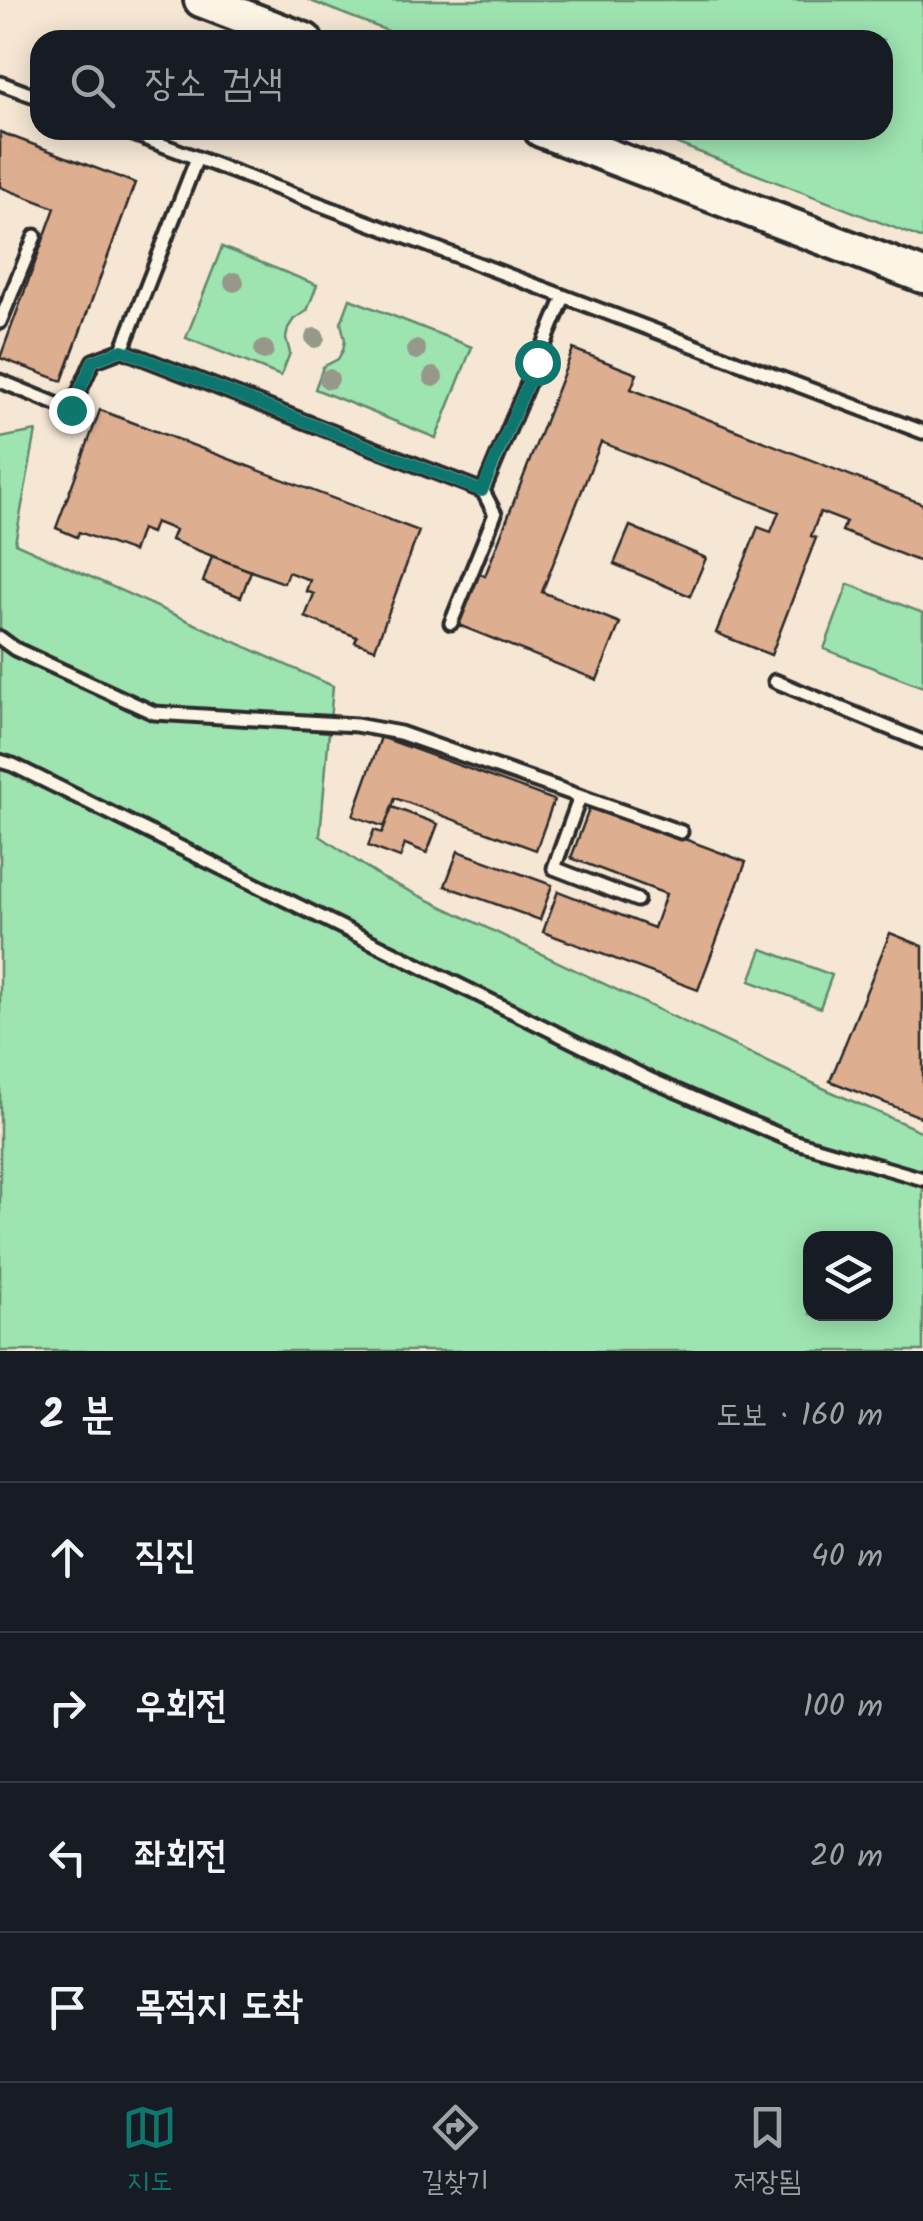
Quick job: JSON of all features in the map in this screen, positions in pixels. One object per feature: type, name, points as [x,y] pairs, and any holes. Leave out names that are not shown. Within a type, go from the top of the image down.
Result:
[{"type":"main road","points":[[201,0],[279,30]]},
{"type":"main road","points":[[566,140],[923,276]]},
{"type":"lane","points":[[0,83],[30,94]]},
{"type":"lane","points":[[150,140],[923,432]]},
{"type":"lane","points":[[122,350],[198,158]]},
{"type":"lane","points":[[0,322],[35,236]]},
{"type":"lane","points":[[482,491],[564,297]]},
{"type":"lane","points":[[0,381],[71,410],[93,361],[122,350],[482,491],[496,514],[452,623]]},
{"type":"lane","points":[[0,638],[15,649],[154,712],[356,725],[400,733],[681,832]]},
{"type":"lane","points":[[775,681],[923,742]]},
{"type":"lane","points":[[0,761],[648,1079],[793,1141],[923,1180]]},
{"type":"lane","points":[[580,796],[554,868],[637,900]]},
{"type":"green space","points":[[308,0],[923,0],[923,239],[668,140],[893,140],[893,30],[385,30]]},
{"type":"green space","points":[[222,247],[317,285],[307,311],[288,328],[290,353],[281,376],[186,338]]},
{"type":"green space","points":[[350,299],[472,347],[436,438],[315,389],[323,367],[338,359],[343,350],[341,323]]},
{"type":"green space","points":[[36,431],[15,543],[333,686],[320,836],[382,878],[923,1132],[923,1351],[0,1351],[0,438]]},
{"type":"green space","points":[[848,584],[923,613],[923,687],[824,649]]},
{"type":"green space","points":[[762,949],[832,975],[820,1008],[750,981]]},
{"type":"building","points":[[0,132],[135,183],[62,381],[0,358],[55,208],[0,187]]},
{"type":"building","points":[[573,349],[637,374],[631,389],[923,504],[923,563],[842,531],[846,522],[820,512],[811,536],[816,538],[771,655],[716,633],[758,527],[771,532],[779,512],[601,442],[542,592],[620,623],[597,680],[456,624],[476,572],[485,576]]},
{"type":"building","points":[[100,410],[419,531],[375,649],[355,642],[357,637],[305,617],[314,594],[306,591],[310,580],[288,572],[284,583],[251,571],[171,540],[175,530],[155,522],[151,533],[141,529],[133,552],[79,532],[77,537],[56,528]]},
{"type":"building","points":[[630,526],[706,558],[690,596],[614,564]]},
{"type":"building","points":[[212,556],[251,571],[241,597],[203,582]]},
{"type":"building","points":[[381,737],[554,800],[536,850],[395,798],[385,827],[353,816]]},
{"type":"building","points":[[591,804],[746,862],[698,990],[543,932],[558,891],[654,928],[666,894],[571,858]]},
{"type":"building","points":[[392,807],[438,824],[427,853],[405,844],[400,858],[368,846],[374,830],[382,833]]},
{"type":"building","points":[[458,851],[552,885],[540,920],[445,886]]},
{"type":"building","points":[[890,933],[923,946],[923,1118],[830,1081]]},
{"type":"route","points":[[71,410],[93,361],[122,350],[482,491],[537,362]]}]
